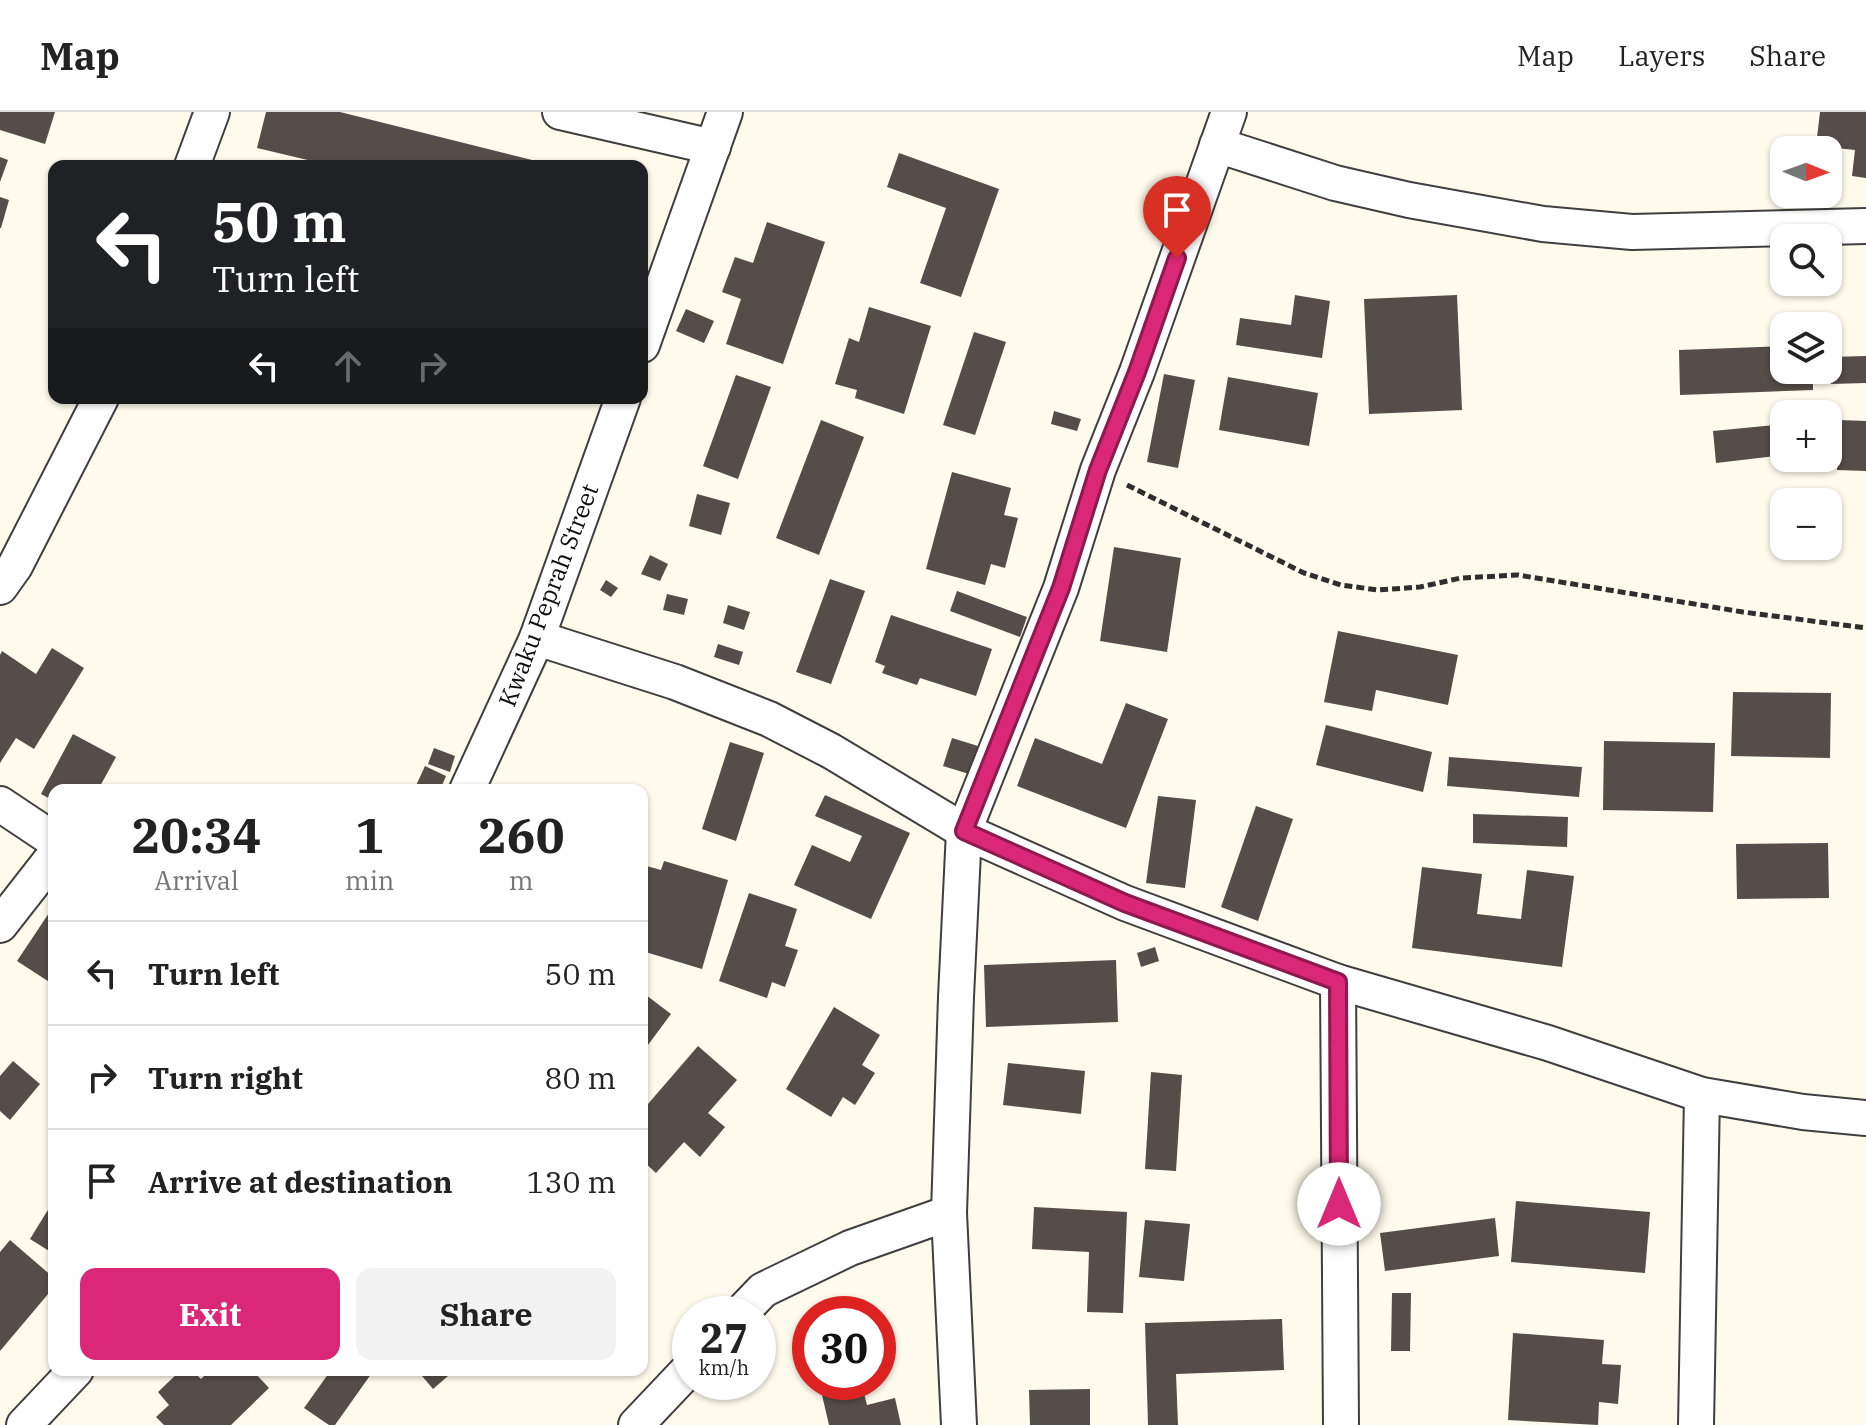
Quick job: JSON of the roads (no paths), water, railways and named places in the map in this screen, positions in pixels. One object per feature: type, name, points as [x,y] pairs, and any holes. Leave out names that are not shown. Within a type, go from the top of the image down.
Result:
[{"type":"street","points":[[194,160],[212,112]]},
{"type":"street","points":[[560,112],[713,147]]},
{"type":"street","points":[[648,328],[725,112]]},
{"type":"street","points":[[959,1425],[949,1213],[964,831],[1061,588],[1098,470],[1137,372],[1229,112]]},
{"type":"street","points":[[1217,145],[1335,183],[1543,224],[1632,232],[1866,226]]},
{"type":"street","points":[[0,587],[15,566],[98,404]]},
{"type":"street","name":"Kwaku Peprah Street","points":[[470,784],[537,638],[621,404]]},
{"type":"street","points":[[537,638],[675,682],[769,719],[831,751],[964,831],[1125,903],[1338,982],[1548,1043],[1702,1095],[1803,1112],[1866,1118]]},
{"type":"street","points":[[0,804],[48,836]]},
{"type":"street","points":[[0,925],[48,864]]},
{"type":"street","points":[[1338,982],[1341,1425]]},
{"type":"street","points":[[1696,1425],[1702,1095]]},
{"type":"street","points":[[757,1296],[763,1290],[850,1248],[949,1213]]},
{"type":"street","points":[[24,1425],[70,1376]]},
{"type":"street","points":[[636,1425],[672,1387]]}]
